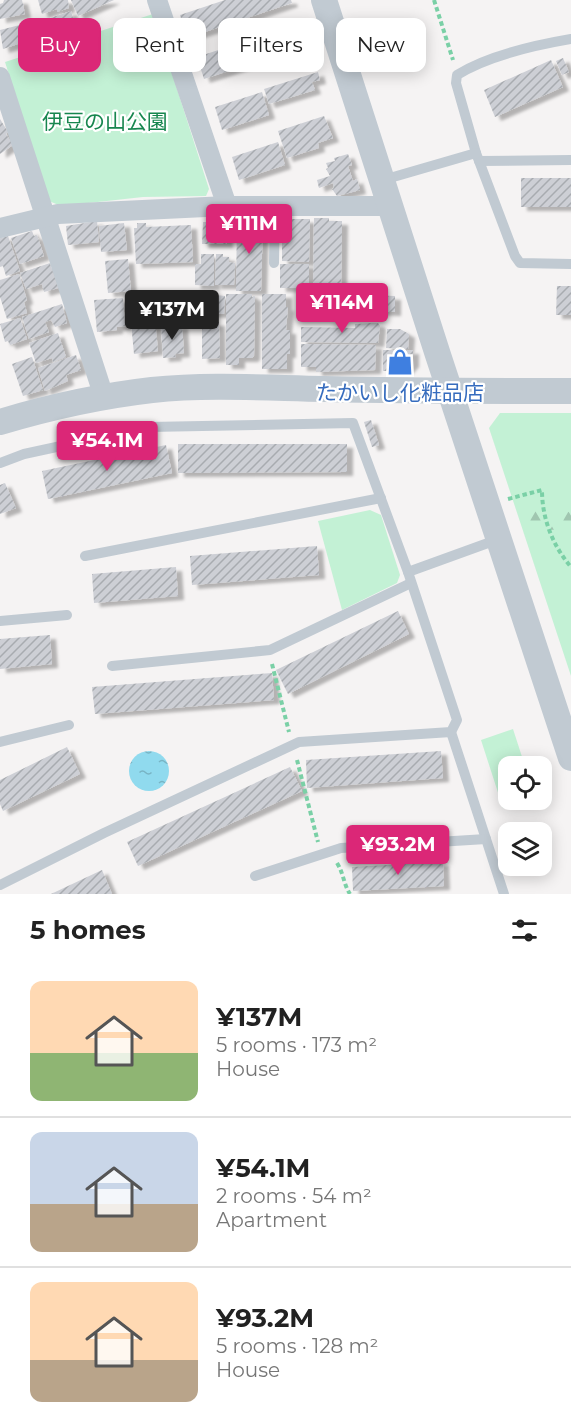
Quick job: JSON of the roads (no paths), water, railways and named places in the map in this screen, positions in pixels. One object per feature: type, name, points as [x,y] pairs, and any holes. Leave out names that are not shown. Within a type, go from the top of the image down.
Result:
[{"type":"street","points":[[157,0],[227,206]]},
{"type":"street","points":[[324,0],[571,758]]},
{"type":"street","points":[[0,77],[104,397]]},
{"type":"street","points":[[0,228],[58,214],[227,206],[390,206]]},
{"type":"street","points":[[0,422],[44,409],[104,397],[152,390],[204,387],[571,391]]},
{"type":"lane","points":[[571,39],[544,44],[481,63],[457,75],[456,83],[477,157],[515,256],[520,263],[571,264]]},
{"type":"lane","points":[[382,181],[477,157],[571,160]]},
{"type":"lane","points":[[274,263],[275,206]]},
{"type":"lane","points":[[0,463],[24,454],[149,427],[353,423],[410,577],[457,720],[451,732],[504,894]]},
{"type":"lane","points":[[85,556],[381,498]]},
{"type":"lane","points":[[112,666],[270,650],[410,577],[499,539]]},
{"type":"lane","points":[[0,621],[67,615]]},
{"type":"lane","points":[[0,742],[69,725]]},
{"type":"lane","points":[[0,885],[104,833],[299,742],[451,732]]},
{"type":"lane","points":[[255,876],[341,848],[486,839]]},
{"type":"water","points":[[149,751],[163,757],[169,771],[163,785],[149,791],[135,785],[129,771],[135,757]]},
{"type":"place","name":"たかいし化粧品店","points":[[400,362]]},
{"type":"park label","name":"伊豆の山公園","points":[[105,121]]}]
